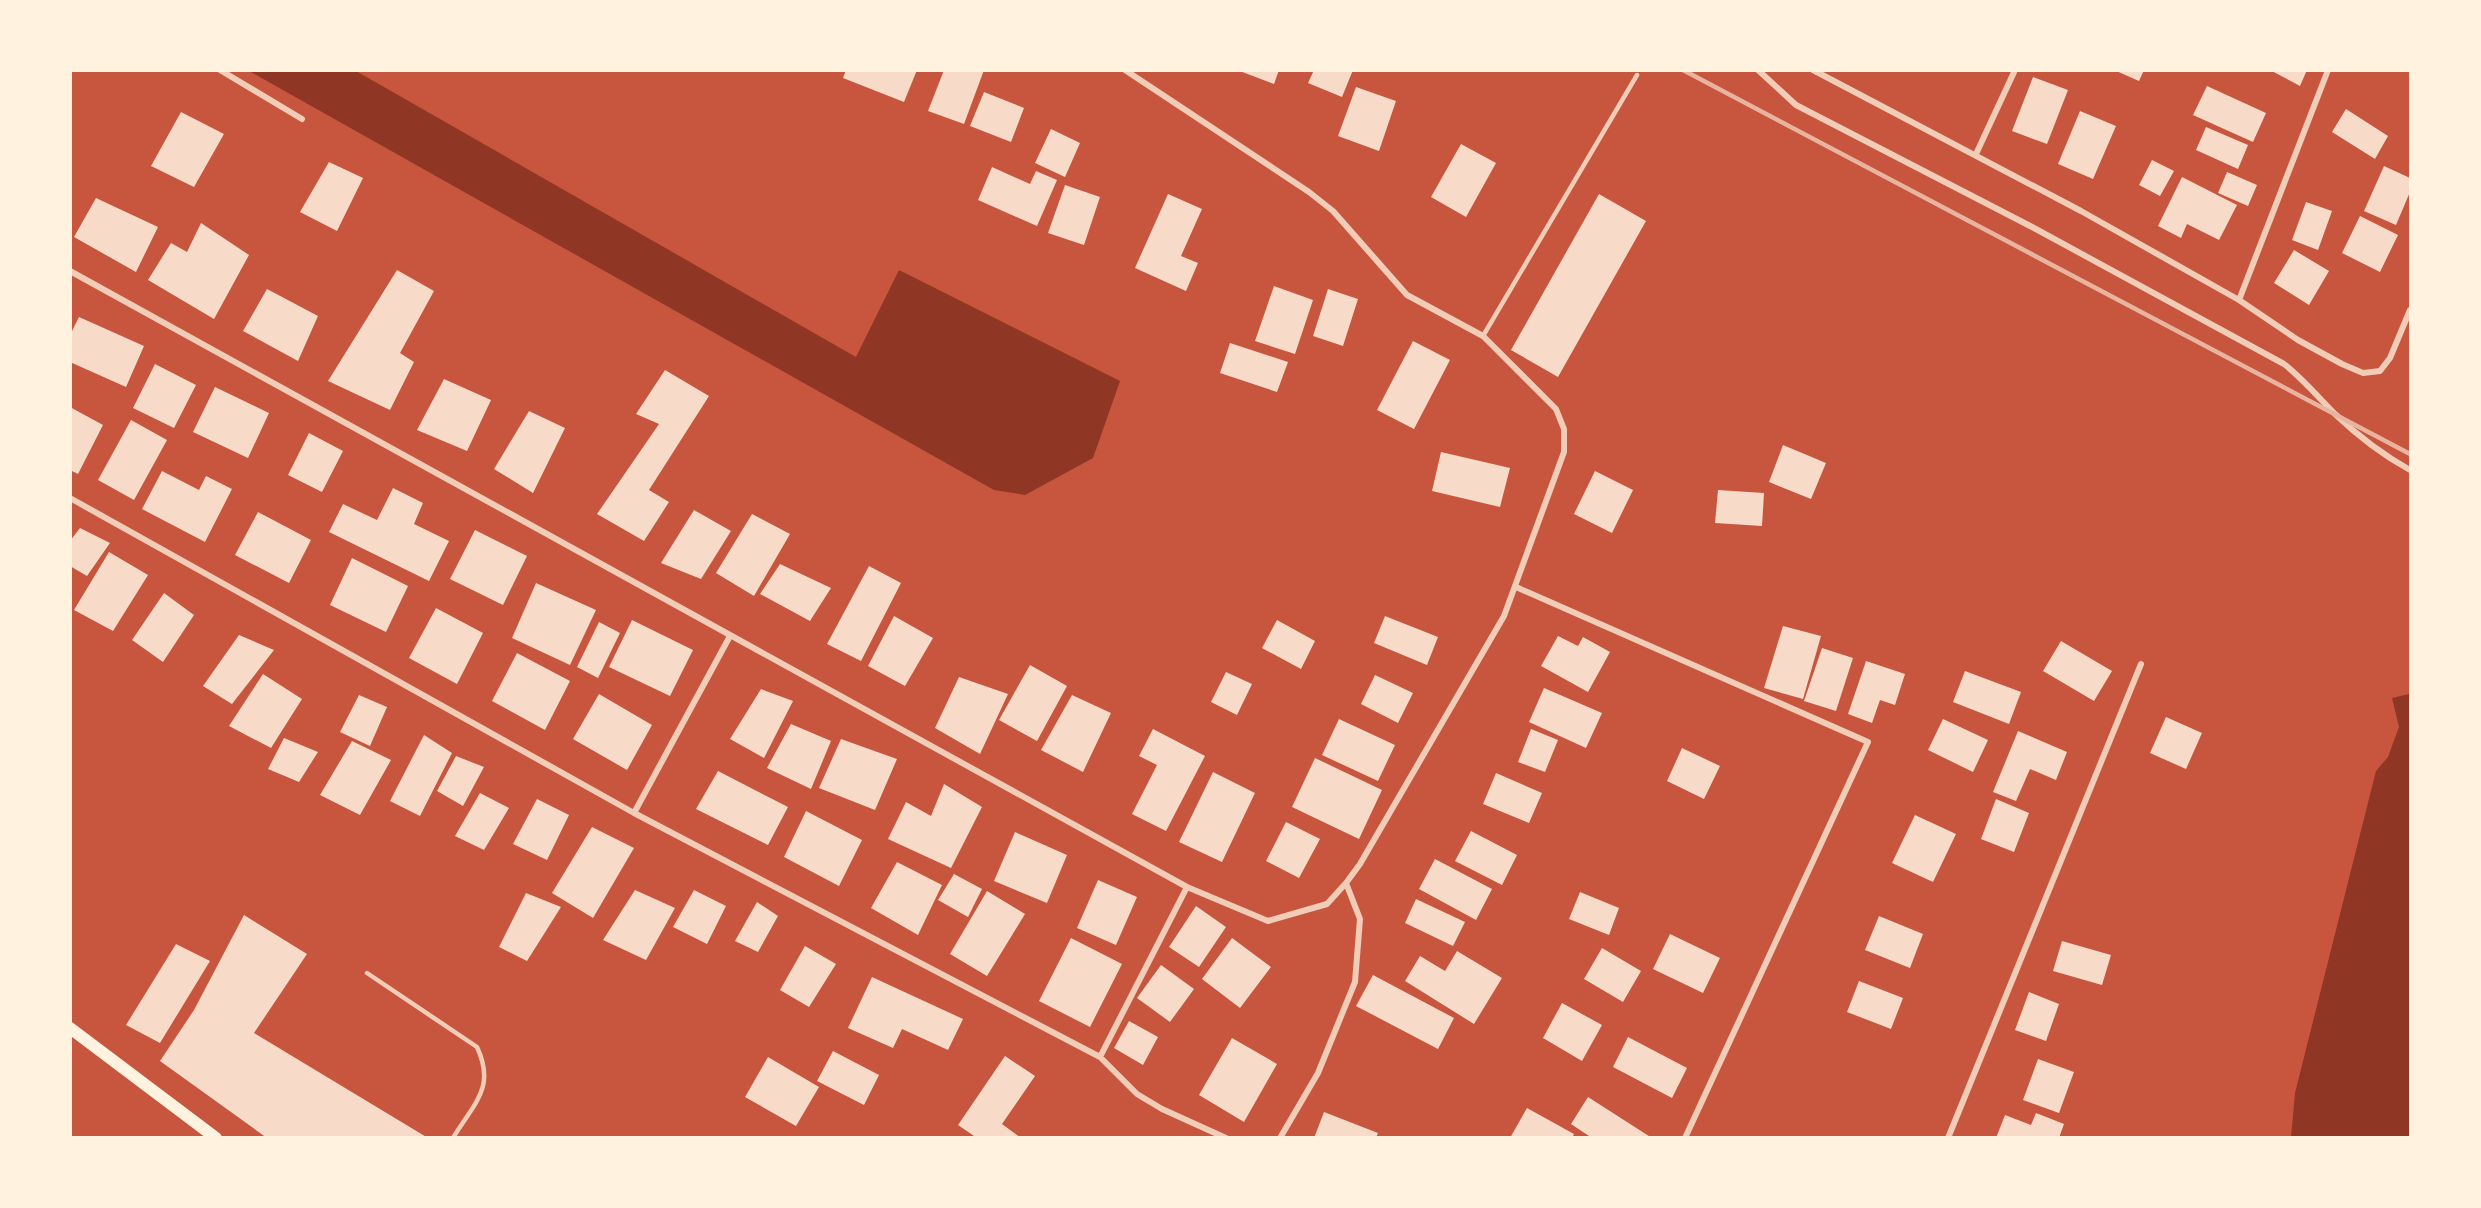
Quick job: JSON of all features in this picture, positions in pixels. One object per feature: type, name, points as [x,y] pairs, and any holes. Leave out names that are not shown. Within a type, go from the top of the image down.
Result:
[{"type":"main road","points":[[70,1028],[216,1137]]},
{"type":"street","points":[[220,70],[302,119]]},
{"type":"street","points":[[70,271],[1187,887],[1268,921],[1327,904],[1360,864],[1498,627],[1516,587],[1564,452],[1564,429],[1556,409],[1483,336],[1407,295],[1333,212],[1309,192],[1125,70]]},
{"type":"street","points":[[1758,70],[1796,105],[2044,233],[2284,364],[2316,392],[2335,414],[2384,455],[2410,470]]},
{"type":"street","points":[[1813,70],[1976,154],[2240,300],[2298,340],[2363,373],[2380,371],[2390,358],[2410,310]]},
{"type":"street","points":[[1976,154],[2015,70]]},
{"type":"street","points":[[2240,300],[2328,70]]},
{"type":"street","points":[[70,498],[634,813],[1100,1057],[1137,1094],[1162,1109],[1226,1137]]},
{"type":"street","points":[[1516,587],[1868,742],[1685,1137]]},
{"type":"street","points":[[634,813],[730,636]]},
{"type":"street","points":[[1948,1137],[2141,664]]},
{"type":"street","points":[[1280,1137],[1318,1073],[1355,982],[1360,919],[1346,883]]},
{"type":"street","points":[[1100,1057],[1187,887]]},
{"type":"lane","points":[[1483,336],[1637,75]]},
{"type":"lane","points":[[367,973],[477,1047],[486,1066],[485,1086],[453,1137]]},
{"type":"shaded area","points":[[249,71],[356,71],[856,357],[899,270],[1120,381],[1093,458],[1025,495],[994,490]]},
{"type":"shaded area","points":[[2409,694],[2410,1137],[2291,1137],[2295,1093],[2376,771],[2388,757],[2399,727],[2392,698]]},
{"type":"building","points":[[846,70],[917,70],[904,102],[843,78]]},
{"type":"building","points":[[944,70],[984,70],[964,124],[928,111]]},
{"type":"building","points":[[1237,70],[1279,70],[1274,84]]},
{"type":"building","points":[[1314,70],[1353,70],[1342,97],[1308,83]]},
{"type":"building","points":[[2114,70],[2144,70],[2139,81]]},
{"type":"building","points":[[2270,70],[2307,70],[2300,86]]},
{"type":"building","points":[[2033,77],[2068,90],[2047,144],[2012,131]]},
{"type":"building","points":[[2207,86],[2266,113],[2253,142],[2193,115]]},
{"type":"building","points":[[1356,87],[1396,101],[1379,151],[1338,136]]},
{"type":"building","points":[[984,92],[1024,108],[1011,142],[970,126]]},
{"type":"building","points":[[2346,109],[2388,136],[2375,159],[2332,132]]},
{"type":"building","points":[[2080,111],[2116,126],[2093,179],[2058,164]]},
{"type":"building","points":[[181,112],[224,134],[194,187],[151,166]]},
{"type":"building","points":[[2206,127],[2248,145],[2238,169],[2196,150]]},
{"type":"building","points":[[1051,129],[1080,143],[1065,177],[1035,163]]},
{"type":"building","points":[[1461,144],[1496,163],[1466,217],[1431,197]]},
{"type":"building","points":[[2152,160],[2174,171],[2160,196],[2139,185]]},
{"type":"building","points":[[329,162],[363,178],[337,231],[300,212]]},
{"type":"building","points":[[2384,166],[2410,178],[2410,192],[2396,225],[2364,211]]},
{"type":"building","points":[[992,167],[1030,184],[1036,171],[1057,180],[1037,226],[978,200]]},
{"type":"building","points":[[2227,172],[2257,185],[2248,206],[2218,193]]},
{"type":"building","points":[[2182,177],[2237,205],[2219,240],[2187,224],[2181,238],[2158,226]]},
{"type":"building","points":[[1065,185],[1100,197],[1084,245],[1048,233]]},
{"type":"building","points":[[1168,194],[1202,209],[1181,256],[1198,263],[1186,291],[1135,268]]},
{"type":"building","points":[[1599,194],[1646,221],[1558,377],[1511,350]]},
{"type":"building","points":[[96,198],[158,227],[136,272],[74,237]]},
{"type":"building","points":[[2306,202],[2332,211],[2318,250],[2292,240]]},
{"type":"building","points":[[2360,216],[2398,235],[2380,272],[2342,253]]},
{"type":"building","points":[[201,223],[249,255],[214,319],[148,280],[171,243],[187,252]]},
{"type":"building","points":[[2294,250],[2329,271],[2309,305],[2274,283]]},
{"type":"building","points":[[397,270],[434,291],[400,353],[414,362],[390,410],[328,381]]},
{"type":"building","points":[[1274,286],[1313,300],[1295,354],[1255,341]]},
{"type":"building","points":[[267,289],[318,316],[298,361],[243,331]]},
{"type":"building","points":[[1328,289],[1358,299],[1343,346],[1313,336]]},
{"type":"building","points":[[79,317],[144,346],[126,387],[70,362],[70,335]]},
{"type":"building","points":[[1413,341],[1450,360],[1414,429],[1377,410]]},
{"type":"building","points":[[1230,343],[1288,362],[1277,392],[1220,373]]},
{"type":"building","points":[[155,364],[196,385],[174,428],[133,408]]},
{"type":"building","points":[[665,370],[709,396],[649,490],[669,502],[644,541],[597,514],[659,424],[636,414]]},
{"type":"building","points":[[444,379],[491,400],[467,451],[417,430]]},
{"type":"building","points":[[215,387],[269,413],[248,458],[193,432]]},
{"type":"building","points":[[70,407],[103,425],[78,474],[70,470]]},
{"type":"building","points":[[529,411],[565,428],[533,493],[494,469]]},
{"type":"building","points":[[131,420],[167,440],[134,500],[98,480]]},
{"type":"building","points":[[309,433],[343,451],[322,492],[288,475]]},
{"type":"building","points":[[1783,445],[1826,463],[1811,499],[1769,482]]},
{"type":"building","points":[[1441,452],[1510,468],[1500,507],[1432,491]]},
{"type":"building","points":[[162,471],[199,490],[206,476],[232,489],[205,542],[142,509]]},
{"type":"building","points":[[1595,471],[1633,490],[1612,533],[1574,514]]},
{"type":"building","points":[[393,488],[423,503],[414,524],[449,541],[429,581],[329,532],[343,504],[377,520]]},
{"type":"building","points":[[1718,490],[1764,493],[1762,526],[1715,523]]},
{"type":"building","points":[[694,510],[731,531],[701,579],[661,563]]},
{"type":"building","points":[[258,512],[311,540],[289,583],[235,555]]},
{"type":"building","points":[[752,514],[790,534],[754,596],[716,573]]},
{"type":"building","points":[[80,528],[110,543],[87,576],[70,566],[70,541]]},
{"type":"building","points":[[475,530],[527,556],[503,605],[450,579]]},
{"type":"building","points":[[109,552],[148,575],[113,631],[74,610]]},
{"type":"building","points":[[352,558],[408,586],[386,632],[330,605]]},
{"type":"building","points":[[780,564],[831,588],[810,621],[760,594]]},
{"type":"building","points":[[869,566],[901,583],[861,661],[827,644]]},
{"type":"building","points":[[536,583],[596,610],[570,665],[512,638]]},
{"type":"building","points":[[164,593],[194,615],[163,662],[132,640]]},
{"type":"building","points":[[436,608],[483,633],[457,684],[409,658]]},
{"type":"building","points":[[894,616],[933,638],[905,686],[868,666]]},
{"type":"building","points":[[1385,616],[1438,637],[1427,665],[1374,643]]},
{"type":"building","points":[[632,620],[693,650],[670,696],[609,667]]},
{"type":"building","points":[[1277,620],[1315,641],[1301,669],[1262,648]]},
{"type":"building","points":[[599,622],[620,633],[598,678],[577,667]]},
{"type":"building","points":[[1783,626],[1821,636],[1803,699],[1764,688]]},
{"type":"building","points":[[239,635],[274,650],[232,704],[203,686]]},
{"type":"building","points":[[1558,636],[1578,646],[1583,637],[1610,652],[1588,692],[1541,666]]},
{"type":"building","points":[[2061,641],[2112,671],[2094,701],[2043,671]]},
{"type":"building","points":[[1822,648],[1853,658],[1836,711],[1804,701]]},
{"type":"building","points":[[517,653],[570,681],[545,730],[492,701]]},
{"type":"building","points":[[1866,661],[1905,674],[1895,705],[1880,700],[1872,723],[1848,714]]},
{"type":"building","points":[[1030,665],[1067,686],[1037,741],[999,720]]},
{"type":"building","points":[[1965,671],[2021,692],[2009,724],[1953,702]]},
{"type":"building","points":[[1226,672],[1252,684],[1237,715],[1211,702]]},
{"type":"building","points":[[263,674],[302,699],[271,748],[229,726]]},
{"type":"building","points":[[1375,675],[1413,693],[1398,723],[1361,704]]},
{"type":"building","points":[[959,677],[1008,694],[980,754],[935,728]]},
{"type":"building","points":[[1544,688],[1602,713],[1586,748],[1529,722]]},
{"type":"building","points":[[761,689],[793,701],[764,758],[730,739]]},
{"type":"building","points":[[599,694],[652,725],[627,770],[573,739]]},
{"type":"building","points":[[359,695],[387,707],[370,746],[340,732]]},
{"type":"building","points":[[1072,695],[1111,713],[1083,772],[1041,750]]},
{"type":"building","points":[[2166,717],[2202,733],[2186,769],[2150,753]]},
{"type":"building","points":[[1339,719],[1395,745],[1378,781],[1322,755]]},
{"type":"building","points":[[1943,719],[1988,740],[1973,772],[1928,750]]},
{"type":"building","points":[[791,724],[831,741],[811,789],[767,768]]},
{"type":"building","points":[[1153,729],[1205,756],[1166,831],[1132,814],[1157,765],[1139,756]]},
{"type":"building","points":[[1531,729],[1558,740],[1545,772],[1518,762]]},
{"type":"building","points":[[2018,731],[2067,752],[2056,780],[2030,769],[2016,801],[1993,792]]},
{"type":"building","points":[[424,735],[452,753],[420,816],[390,801]]},
{"type":"building","points":[[284,738],[318,752],[299,782],[268,769]]},
{"type":"building","points":[[841,739],[897,759],[875,810],[819,788]]},
{"type":"building","points":[[352,741],[391,760],[360,815],[320,795]]},
{"type":"building","points":[[1682,748],[1720,766],[1704,799],[1667,781]]},
{"type":"building","points":[[456,756],[484,767],[463,806],[437,791]]},
{"type":"building","points":[[1315,758],[1382,790],[1359,839],[1292,807]]},
{"type":"building","points":[[718,771],[788,807],[768,845],[696,809]]},
{"type":"building","points":[[1213,772],[1255,793],[1222,862],[1179,842]]},
{"type":"building","points":[[1496,773],[1542,793],[1529,823],[1483,804]]},
{"type":"building","points":[[944,784],[982,807],[951,868],[888,839],[906,802],[931,816]]},
{"type":"building","points":[[480,793],[509,808],[484,850],[455,836]]},
{"type":"building","points":[[537,799],[569,815],[547,860],[513,844]]},
{"type":"building","points":[[1996,799],[2029,813],[2014,852],[1981,839]]},
{"type":"building","points":[[806,811],[862,840],[839,886],[784,857]]},
{"type":"building","points":[[1915,815],[1956,834],[1933,882],[1892,863]]},
{"type":"building","points":[[1286,822],[1320,839],[1299,878],[1266,861]]},
{"type":"building","points":[[592,827],[634,848],[593,918],[552,893]]},
{"type":"building","points":[[1471,831],[1517,855],[1502,885],[1455,861]]},
{"type":"building","points":[[1015,832],[1067,855],[1047,903],[994,881]]},
{"type":"building","points":[[1435,859],[1492,889],[1476,920],[1419,889]]},
{"type":"building","points":[[897,862],[942,885],[918,935],[871,908]]},
{"type":"building","points":[[954,874],[982,889],[968,917],[938,900]]},
{"type":"building","points":[[1098,880],[1137,897],[1116,945],[1077,928]]},
{"type":"building","points":[[635,890],[675,908],[646,960],[603,940]]},
{"type":"building","points":[[694,890],[726,906],[707,944],[673,927]]},
{"type":"building","points":[[987,891],[1025,914],[987,976],[950,954]]},
{"type":"building","points":[[1580,892],[1619,908],[1609,935],[1569,919]]},
{"type":"building","points":[[526,893],[561,907],[527,961],[499,947]]},
{"type":"building","points":[[1416,899],[1465,922],[1453,946],[1405,923]]},
{"type":"building","points":[[757,902],[778,916],[758,952],[735,941]]},
{"type":"building","points":[[1196,906],[1226,927],[1199,967],[1169,947]]},
{"type":"building","points":[[244,915],[307,954],[254,1033],[428,1138],[267,1138],[160,1061],[194,1010]]},
{"type":"building","points":[[1879,916],[1923,934],[1910,968],[1865,950]]},
{"type":"building","points":[[1670,934],[1720,958],[1703,993],[1653,969]]},
{"type":"building","points":[[1071,938],[1122,964],[1090,1027],[1039,1001]]},
{"type":"building","points":[[1232,938],[1271,967],[1240,1008],[1202,979]]},
{"type":"building","points":[[2062,941],[2111,955],[2102,985],[2053,971]]},
{"type":"building","points":[[176,944],[210,961],[160,1043],[126,1025]]},
{"type":"building","points":[[805,946],[836,964],[809,1007],[780,990]]},
{"type":"building","points":[[1602,948],[1641,971],[1623,1002],[1584,979]]},
{"type":"building","points":[[1457,951],[1502,978],[1474,1024],[1405,981],[1420,956],[1445,971]]},
{"type":"building","points":[[1161,965],[1194,989],[1170,1022],[1137,998]]},
{"type":"building","points":[[1373,975],[1454,1018],[1438,1049],[1356,1006]]},
{"type":"building","points":[[872,977],[963,1019],[948,1050],[902,1029],[893,1048],[848,1028]]},
{"type":"building","points":[[1859,981],[1903,998],[1891,1029],[1847,1012]]},
{"type":"building","points":[[2029,992],[2059,1004],[2046,1041],[2015,1030]]},
{"type":"building","points":[[1562,1003],[1602,1025],[1582,1061],[1543,1038]]},
{"type":"building","points":[[1129,1021],[1158,1037],[1143,1065],[1114,1048]]},
{"type":"building","points":[[1628,1037],[1687,1068],[1672,1098],[1613,1067]]},
{"type":"building","points":[[1232,1038],[1277,1064],[1244,1122],[1199,1095]]},
{"type":"building","points":[[833,1051],[879,1075],[864,1105],[817,1081]]},
{"type":"building","points":[[1005,1056],[1035,1076],[1002,1124],[1021,1138],[977,1138],[958,1125]]},
{"type":"building","points":[[768,1057],[819,1087],[796,1126],[745,1097]]},
{"type":"building","points":[[2038,1059],[2074,1072],[2059,1113],[2023,1100]]},
{"type":"building","points":[[1588,1097],[1652,1138],[1592,1138],[1571,1124]]},
{"type":"building","points":[[1527,1108],[1574,1134],[1572,1138],[1510,1138]]},
{"type":"building","points":[[1324,1112],[1378,1133],[1376,1138],[1314,1138]]},
{"type":"building","points":[[2036,1113],[2064,1124],[2059,1138],[1996,1138],[2005,1115],[2031,1125]]},
{"type":"railway","points":[[1683,70],[2410,454]]}]
